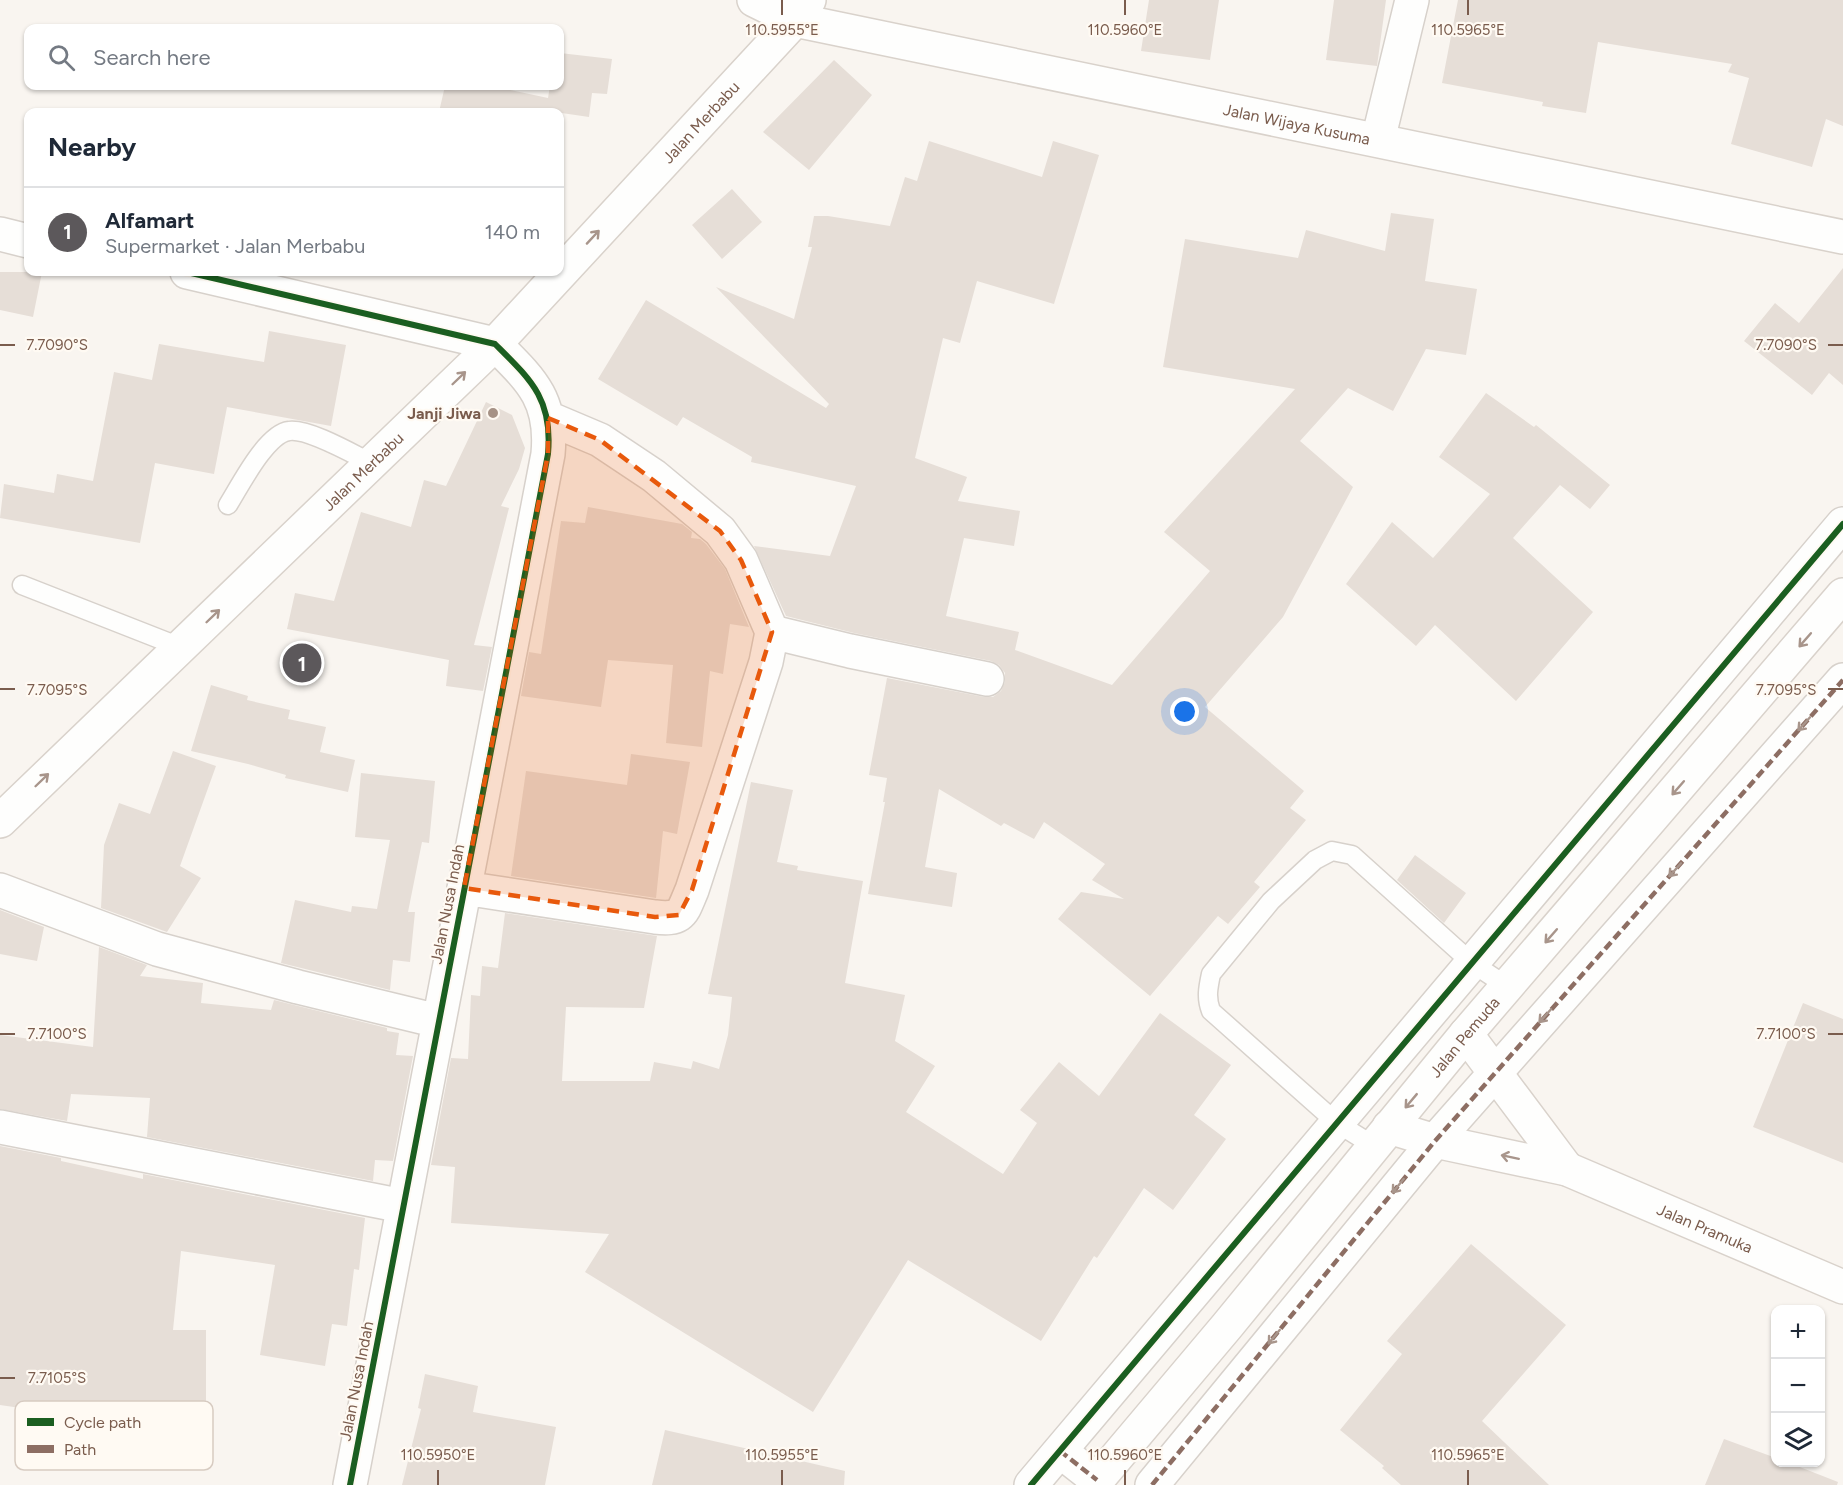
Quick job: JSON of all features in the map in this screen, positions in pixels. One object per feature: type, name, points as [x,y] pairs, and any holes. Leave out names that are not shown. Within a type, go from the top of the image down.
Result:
[{"type":"street","name":"Jalan Wijaya Kusuma","points":[[754,0],[1378,140],[1843,237]]},
{"type":"street","points":[[1378,140],[1412,0]]},
{"type":"street","name":"Jalan Merbabu","points":[[564,269],[802,10]]},
{"type":"street","points":[[0,234],[24,240]]},
{"type":"street","points":[[204,276],[495,344]]},
{"type":"street","name":"Jalan Merbabu","points":[[0,821],[495,344],[558,276]]},
{"type":"street","name":"Jalan Nusa Indah","points":[[350,1485],[548,454],[550,434],[548,418],[530,379],[495,344]]},
{"type":"street","points":[[464,888],[670,919],[679,915],[692,890],[766,662],[772,632],[741,560],[720,531],[654,476],[600,440],[548,418]]},
{"type":"street","points":[[1031,1485],[1843,524]]},
{"type":"street","name":"Jalan Pemuda","points":[[1095,1483],[1466,1034],[1843,596]]},
{"type":"street","points":[[772,632],[850,651],[987,679]]},
{"type":"street","points":[[1152,1485],[1435,1141],[1843,680]]},
{"type":"street","points":[[0,891],[157,949],[298,987],[438,1021]]},
{"type":"street","name":"Jalan Pramuka","points":[[1466,1034],[1567,1169]]},
{"type":"street","points":[[0,1127],[403,1206]]},
{"type":"street","name":"Jalan Pramuka","points":[[1381,1137],[1435,1141],[1567,1169],[1843,1287]]},
{"type":"street","points":[[1060,1451],[1095,1483]]},
{"type":"lane","points":[[228,505],[269,442],[288,431],[306,432],[371,463]]},
{"type":"lane","points":[[22,585],[180,647]]},
{"type":"lane","points":[[1381,1137],[1337,1123],[1211,1011],[1207,1002],[1207,990],[1211,974],[1270,902],[1315,860],[1332,851],[1352,855],[1472,963],[1508,987]]},
{"type":"highlighted area","points":[[548,418],[600,440],[720,531],[741,560],[772,632],[692,890],[679,915],[655,917],[464,888],[548,454]]},
{"type":"building","points":[[1149,0],[1219,0],[1210,60],[1141,51]]},
{"type":"building","points":[[1334,0],[1386,0],[1377,66],[1326,60]]},
{"type":"building","points":[[1458,0],[1843,0],[1843,126],[1826,119],[1812,167],[1731,144],[1749,78],[1728,72],[1732,64],[1598,42],[1586,113],[1542,106],[1543,102],[1442,83]]},
{"type":"building","points":[[564,53],[612,59],[607,94],[592,93],[589,117],[564,113],[564,108],[440,108],[444,90],[510,90],[548,98],[549,90],[564,90]]},
{"type":"building","points":[[834,60],[872,95],[809,170],[763,132]]},
{"type":"building","points":[[929,141],[1042,177],[1053,141],[1099,155],[1054,304],[977,281],[960,343],[943,338],[915,458],[967,477],[958,501],[1020,511],[1014,546],[964,538],[946,616],[1019,632],[1015,650],[1112,685],[1210,571],[1164,532],[1295,389],[1163,367],[1185,239],[1298,258],[1306,230],[1385,251],[1391,213],[1434,219],[1425,281],[1477,289],[1466,355],[1426,349],[1393,411],[1348,388],[1300,441],[1353,487],[1283,617],[1205,707],[1304,791],[1290,808],[1306,820],[1254,882],[1260,887],[1228,924],[1218,916],[1150,996],[1058,919],[1081,892],[1124,899],[1092,880],[1105,864],[1044,822],[1034,839],[1004,823],[1001,826],[939,789],[925,867],[957,873],[952,907],[868,894],[885,802],[883,802],[887,778],[869,775],[887,678],[993,697],[1001,691],[1005,682],[1005,673],[999,665],[991,661],[854,633],[786,616],[754,546],[830,556],[856,486],[751,462],[752,457],[683,417],[677,426],[598,379],[646,300],[826,408],[829,404],[716,287],[794,319],[812,247],[808,247],[814,216],[828,216],[890,226],[905,177],[917,181]]},
{"type":"building","points":[[732,189],[762,222],[722,259],[692,225]]},
{"type":"building","points":[[1843,268],[1843,385],[1829,373],[1812,395],[1744,341],[1775,303],[1799,323]]},
{"type":"building","points":[[0,272],[24,272],[24,276],[41,276],[33,317],[0,310]]},
{"type":"building","points":[[269,331],[346,345],[331,426],[227,407],[214,474],[155,463],[140,543],[0,518],[4,484],[54,493],[57,474],[93,481],[114,372],[152,380],[159,344],[264,362]]},
{"type":"building","points":[[1486,393],[1534,427],[1536,425],[1610,485],[1590,509],[1560,485],[1513,538],[1593,612],[1516,701],[1435,625],[1416,646],[1346,584],[1392,522],[1433,558],[1490,494],[1439,457]]},
{"type":"building","points":[[486,402],[512,415],[525,448],[519,469],[501,506],[509,508],[474,645],[492,647],[483,691],[446,686],[449,660],[287,629],[295,593],[334,601],[361,512],[411,527],[424,480],[446,486]]},
{"type":"building","points":[[588,507],[682,524],[692,532],[691,538],[700,539],[706,544],[725,569],[749,627],[730,624],[723,674],[710,671],[702,747],[666,743],[673,665],[608,660],[601,707],[521,696],[529,652],[541,654],[561,521],[585,523]]},
{"type":"building","points":[[211,685],[248,696],[247,700],[290,710],[288,719],[326,727],[320,752],[355,760],[348,792],[285,778],[286,775],[248,764],[191,751]]},
{"type":"building","points":[[173,751],[216,766],[180,866],[201,878],[167,932],[101,908],[104,845],[119,803],[150,814]]},
{"type":"building","points":[[631,754],[690,762],[677,834],[663,831],[656,898],[511,876],[526,771],[627,785]]},
{"type":"building","points":[[361,773],[435,781],[429,843],[422,842],[408,912],[415,912],[410,962],[393,960],[390,990],[281,963],[295,900],[351,912],[352,906],[377,909],[390,840],[355,837]]},
{"type":"building","points":[[751,782],[793,790],[777,862],[798,866],[797,870],[863,881],[845,983],[905,995],[895,1041],[935,1066],[906,1112],[1003,1174],[1037,1123],[1020,1110],[1059,1062],[1099,1096],[1160,1013],[1231,1065],[1194,1115],[1226,1139],[1173,1210],[1144,1188],[1097,1258],[1094,1256],[1041,1341],[908,1260],[813,1412],[585,1272],[609,1234],[451,1223],[455,1167],[431,1165],[451,1058],[468,1059],[471,995],[480,996],[482,966],[498,968],[505,913],[657,936],[644,1008],[566,1007],[562,1081],[650,1081],[654,1062],[691,1069],[693,1061],[719,1069],[728,1035],[732,997],[708,994]]},
{"type":"building","points":[[1415,855],[1466,893],[1444,923],[1397,880]]},
{"type":"building","points":[[0,910],[44,927],[37,961],[0,954]]},
{"type":"building","points":[[99,947],[147,965],[140,976],[203,983],[201,1003],[271,1010],[274,1000],[399,1033],[396,1055],[413,1056],[393,1161],[375,1160],[373,1181],[147,1137],[150,1098],[71,1094],[67,1121],[0,1109],[0,1035],[93,1047]]},
{"type":"building","points":[[1803,1003],[1843,1019],[1843,1163],[1753,1127]]},
{"type":"building","points":[[0,1146],[61,1158],[61,1161],[143,1179],[143,1174],[365,1218],[359,1270],[354,1269],[347,1326],[332,1324],[325,1366],[260,1355],[275,1265],[181,1251],[173,1330],[206,1330],[206,1401],[15,1401],[15,1407],[0,1405]]},
{"type":"building","points":[[1471,1244],[1566,1325],[1482,1421],[1549,1485],[1401,1485],[1382,1468],[1384,1466],[1340,1430],[1402,1354],[1387,1341]]},
{"type":"building","points":[[425,1374],[478,1386],[473,1412],[556,1427],[545,1485],[402,1485],[421,1409],[418,1408]]},
{"type":"building","points":[[665,1430],[845,1471],[844,1485],[652,1485]]},
{"type":"building","points":[[1724,1439],[1771,1456],[1771,1467],[1800,1467],[1838,1482],[1837,1485],[1705,1485]]},
{"type":"marked path","points":[[1152,1485],[1435,1141],[1843,680]]},
{"type":"marked path","points":[[1060,1451],[1097,1480]]},
{"type":"cycle path","points":[[204,276],[495,344],[529,380],[537,392],[547,419],[549,435],[548,454],[350,1485]]},
{"type":"cycle path","points":[[1031,1485],[1843,524]]},
{"type":"place","name":"Janji Jiwa","points":[[493,413]]},
{"type":"place","name":"Alfamart","points":[[302,663]]}]
